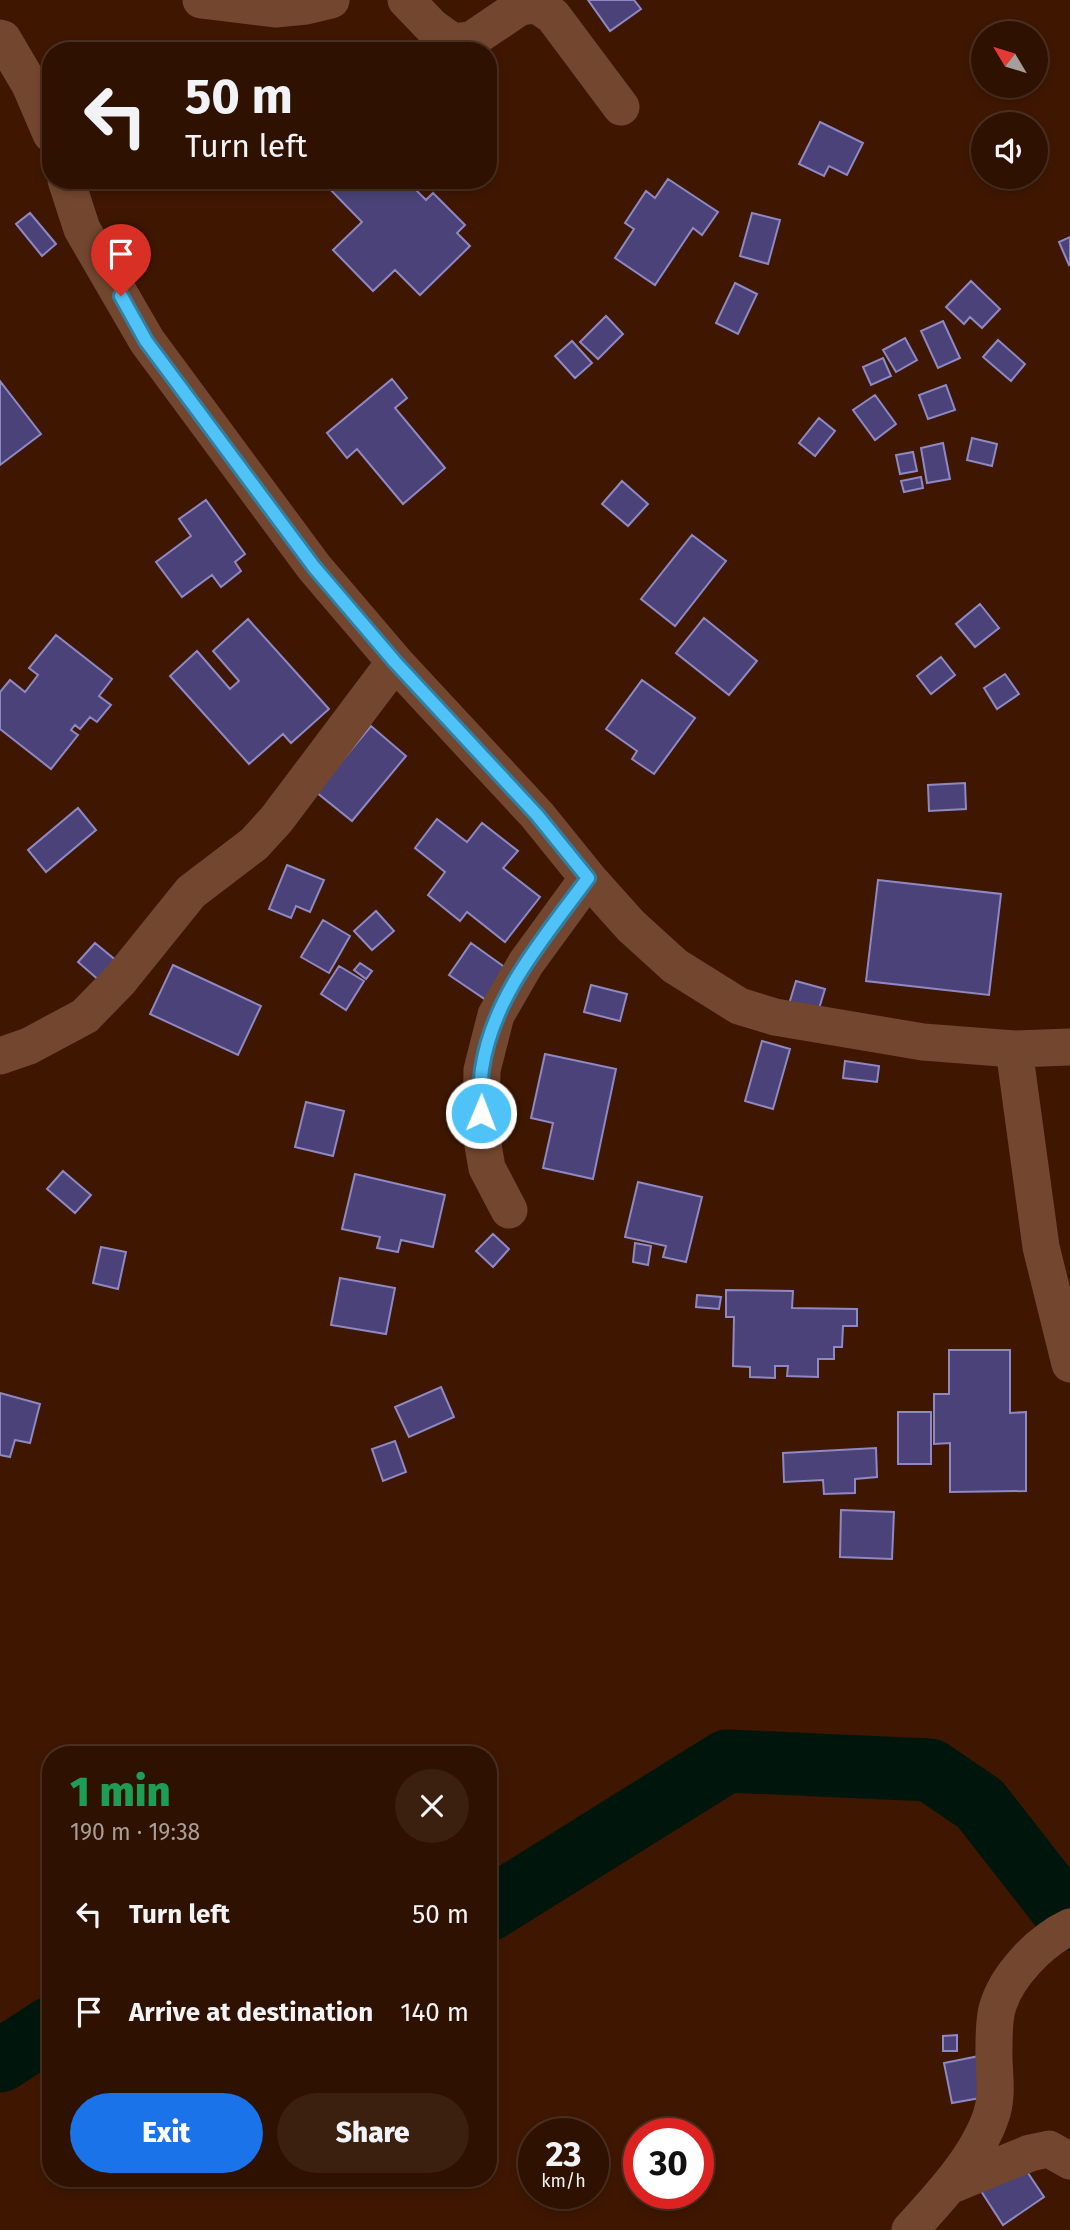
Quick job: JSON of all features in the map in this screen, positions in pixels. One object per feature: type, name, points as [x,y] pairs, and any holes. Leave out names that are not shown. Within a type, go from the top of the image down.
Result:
[{"type":"street","points":[[201,0],[275,9],[331,0]]},
{"type":"street","points":[[406,0],[432,27],[453,42],[471,40],[520,7],[537,5],[553,16],[621,107]]},
{"type":"street","points":[[0,38],[30,85],[42,113]]},
{"type":"street","points":[[69,189],[82,229],[146,341],[314,567],[395,662],[537,815],[631,926],[675,966],[739,1006],[775,1017],[923,1042],[1014,1049],[1070,1047]]},
{"type":"street","points":[[0,1056],[29,1046],[85,1016],[120,980],[191,892],[254,844],[276,820],[395,662]]},
{"type":"street","points":[[509,1210],[487,1168],[481,1134],[482,1070],[496,1015],[526,963],[588,878]]},
{"type":"street","points":[[1014,1049],[1041,1247],[1070,1364]]},
{"type":"street","points":[[910,2230],[949,2186],[979,2141],[991,2117],[997,2091],[994,2049],[997,2009],[1017,1970],[1061,1931]]},
{"type":"street","points":[[949,2186],[1049,2148],[1070,2161]]},
{"type":"building","points":[[588,0],[634,0],[641,9],[610,31]]},
{"type":"building","points":[[820,122],[863,143],[847,175],[829,166],[824,176],[799,164]]},
{"type":"building","points":[[668,179],[718,212],[702,235],[693,228],[655,285],[615,258],[634,229],[625,223],[646,191],[655,198]]},
{"type":"building","points":[[330,189],[415,189],[426,200],[433,193],[465,225],[457,233],[470,246],[420,295],[395,270],[373,291],[333,250],[362,222]]},
{"type":"building","points":[[30,213],[56,244],[42,256],[16,224]]},
{"type":"building","points":[[752,213],[780,220],[768,264],[740,256]]},
{"type":"building","points":[[1070,237],[1070,264],[1069,265],[1059,242]]},
{"type":"building","points":[[971,281],[1000,309],[982,328],[970,317],[964,324],[946,307]]},
{"type":"building","points":[[735,283],[757,294],[738,334],[716,323]]},
{"type":"building","points":[[606,316],[623,334],[598,359],[580,342]]},
{"type":"building","points":[[943,321],[960,358],[938,368],[921,331]]},
{"type":"building","points":[[905,338],[917,360],[896,372],[883,350]]},
{"type":"building","points":[[998,340],[1025,364],[1011,381],[983,357]]},
{"type":"building","points":[[572,341],[592,363],[575,378],[555,356]]},
{"type":"building","points":[[883,358],[891,376],[871,385],[863,367]]},
{"type":"building","points":[[392,379],[407,398],[395,408],[445,468],[403,504],[357,449],[347,458],[327,433]]},
{"type":"building","points":[[0,381],[41,434],[0,465]]},
{"type":"building","points":[[946,385],[955,410],[928,419],[919,395]]},
{"type":"building","points":[[875,395],[896,424],[875,440],[853,410]]},
{"type":"building","points":[[819,418],[835,431],[815,456],[799,443]]},
{"type":"building","points":[[972,438],[997,444],[992,466],[967,460]]},
{"type":"building","points":[[943,443],[950,479],[927,483],[921,448]]},
{"type":"building","points":[[913,452],[917,471],[900,474],[896,455]]},
{"type":"building","points":[[921,477],[923,488],[904,492],[901,481]]},
{"type":"building","points":[[622,481],[648,504],[628,526],[602,504]]},
{"type":"building","points":[[206,500],[245,554],[235,562],[241,571],[221,587],[212,575],[182,597],[156,562],[191,536],[179,519]]},
{"type":"building","points":[[692,535],[726,561],[675,626],[641,599]]},
{"type":"building","points":[[980,604],[999,628],[975,647],[956,624]]},
{"type":"building","points":[[704,618],[757,661],[729,695],[676,653]]},
{"type":"building","points":[[248,619],[329,709],[291,743],[283,734],[249,764],[170,676],[197,651],[230,689],[239,681],[213,651]]},
{"type":"building","points":[[56,635],[112,679],[99,696],[111,705],[97,722],[90,717],[80,729],[75,725],[71,730],[78,735],[51,769],[0,729],[0,692],[10,680],[25,692],[38,675],[29,668]]},
{"type":"building","points":[[941,657],[955,675],[931,694],[917,676]]},
{"type":"building","points":[[1005,674],[1019,694],[997,709],[984,688]]},
{"type":"building","points":[[642,680],[695,718],[654,774],[632,759],[637,751],[606,729]]},
{"type":"building","points":[[371,726],[406,756],[352,821],[316,792]]},
{"type":"building","points":[[965,783],[966,809],[929,811],[928,785]]},
{"type":"building","points":[[78,808],[96,830],[46,872],[28,850]]},
{"type":"building","points":[[437,819],[467,842],[482,823],[518,851],[503,868],[540,897],[505,942],[467,912],[460,921],[428,895],[445,872],[415,848]]},
{"type":"building","points":[[287,865],[324,880],[310,912],[296,906],[291,918],[269,909]]},
{"type":"building","points":[[878,880],[1001,894],[989,995],[866,981]]},
{"type":"building","points":[[376,911],[394,931],[372,950],[354,931]]},
{"type":"building","points":[[323,920],[350,936],[329,973],[301,957]]},
{"type":"building","points":[[95,943],[118,962],[101,982],[78,962]]},
{"type":"building","points":[[471,943],[510,971],[489,1002],[449,975]]},
{"type":"building","points":[[360,963],[372,971],[366,979],[354,970]]},
{"type":"building","points":[[173,965],[261,1006],[238,1055],[150,1014]]},
{"type":"building","points":[[339,966],[364,981],[346,1010],[321,994]]},
{"type":"building","points":[[796,981],[825,989],[818,1012],[789,1004]]},
{"type":"building","points":[[591,985],[627,994],[620,1021],[584,1012]]},
{"type":"building","points":[[762,1041],[790,1049],[773,1109],[745,1101]]},
{"type":"building","points":[[545,1054],[616,1069],[593,1179],[543,1168],[553,1123],[531,1118]]},
{"type":"building","points":[[845,1061],[879,1066],[877,1082],[843,1078]]},
{"type":"building","points":[[306,1102],[344,1111],[333,1156],[295,1147]]},
{"type":"building","points":[[63,1171],[91,1195],[75,1213],[47,1189]]},
{"type":"building","points":[[355,1174],[445,1195],[433,1247],[401,1240],[398,1252],[377,1248],[380,1237],[342,1229]]},
{"type":"building","points":[[638,1182],[702,1197],[686,1262],[663,1257],[666,1246],[625,1237]]},
{"type":"building","points":[[493,1234],[509,1249],[493,1267],[476,1251]]},
{"type":"building","points":[[635,1243],[651,1246],[648,1265],[633,1262]]},
{"type":"building","points":[[101,1247],[126,1252],[118,1289],[93,1283]]},
{"type":"building","points":[[340,1278],[395,1288],[386,1334],[331,1325]]},
{"type":"building","points":[[726,1290],[793,1291],[792,1308],[857,1309],[857,1326],[843,1326],[842,1347],[834,1347],[834,1359],[818,1359],[818,1377],[787,1376],[788,1366],[775,1366],[775,1378],[750,1377],[750,1367],[733,1366],[734,1317],[726,1317]]},
{"type":"building","points":[[697,1295],[721,1297],[719,1309],[696,1307]]},
{"type":"building","points":[[949,1350],[1010,1350],[1010,1413],[1026,1412],[1026,1491],[950,1492],[950,1443],[934,1444],[934,1394],[949,1394]]},
{"type":"building","points":[[441,1387],[454,1417],[409,1437],[395,1407]]},
{"type":"building","points":[[0,1393],[40,1404],[30,1443],[15,1440],[10,1457],[0,1455]]},
{"type":"building","points":[[898,1412],[931,1412],[931,1464],[898,1464]]},
{"type":"building","points":[[395,1441],[406,1472],[383,1481],[372,1449]]},
{"type":"building","points":[[876,1448],[877,1477],[855,1479],[855,1493],[824,1494],[823,1480],[784,1482],[783,1453]]},
{"type":"building","points":[[841,1510],[894,1512],[892,1559],[840,1557]]},
{"type":"building","points":[[957,2035],[957,2051],[943,2051],[943,2036]]},
{"type":"building","points":[[979,2056],[986,2097],[952,2103],[944,2063]]},
{"type":"building","points":[[1022,2164],[1044,2197],[1003,2225],[981,2191]]},
{"type":"waterway","points":[[497,1904],[727,1761],[930,1770],[980,1804],[1070,1919]]},
{"type":"waterway","points":[[0,2061],[42,2034]]},
{"type":"route","points":[[121,296],[146,341],[314,567],[395,662],[537,815],[588,878],[526,963],[496,1015],[482,1070],[481,1113]]}]
